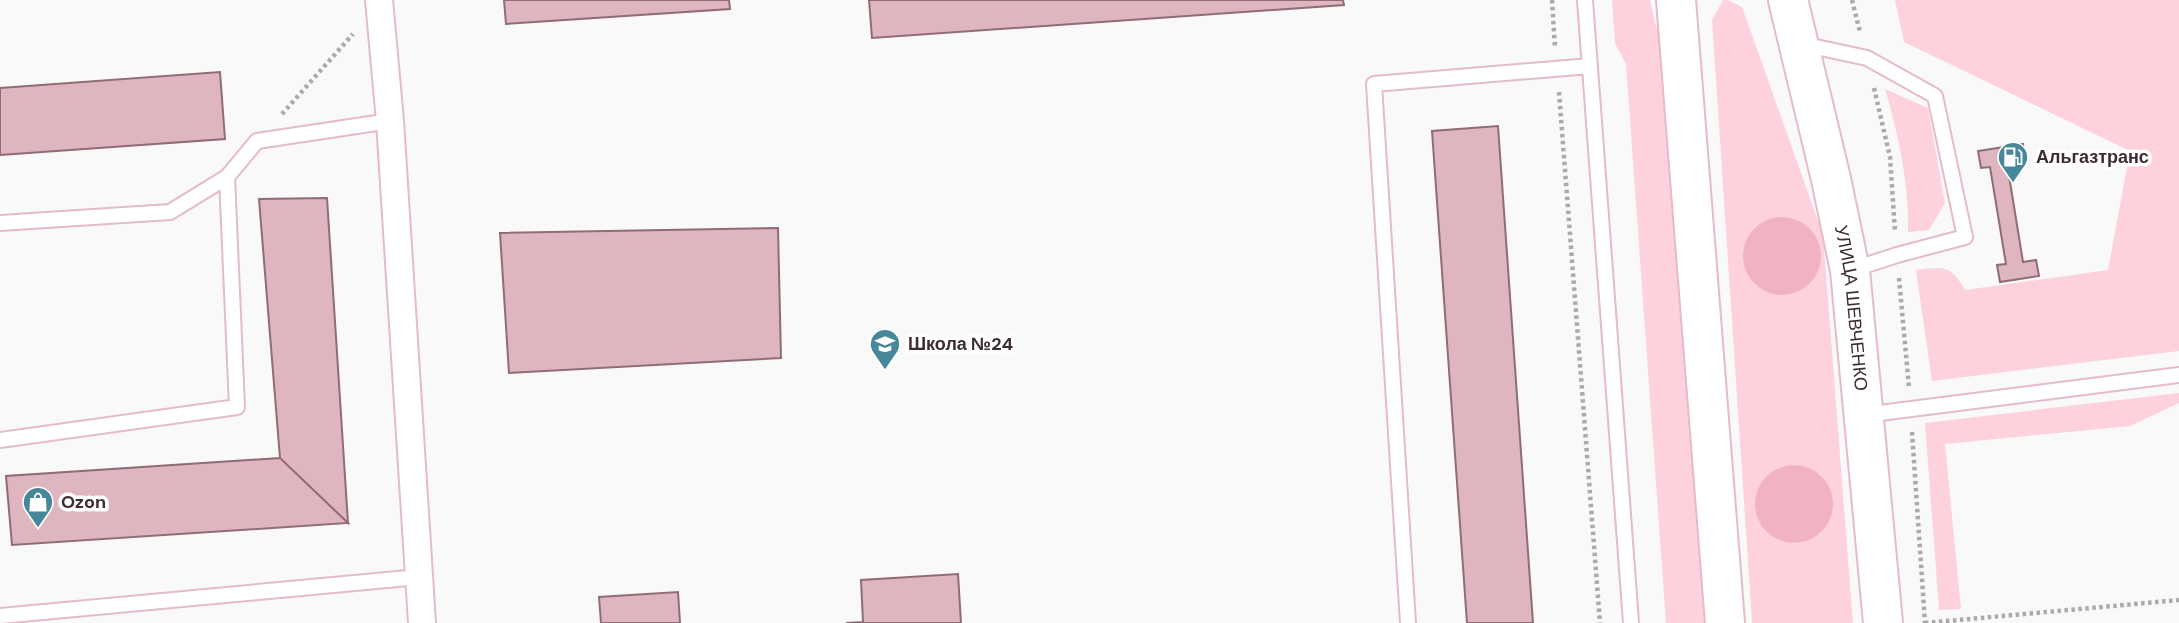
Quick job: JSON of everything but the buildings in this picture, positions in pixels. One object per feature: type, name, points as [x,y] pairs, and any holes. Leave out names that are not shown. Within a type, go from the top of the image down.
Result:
[{"type":"main road","points":[[1676,0],[1725,623]]},
{"type":"main road","points":[[1679,48],[1686,23],[1700,0]]},
{"type":"main road","name":"УЛИЦА ШЕВЧЕНКО","points":[[1789,15],[1850,270],[1883,623]]},
{"type":"street","points":[[379,2],[390,121],[422,623]]},
{"type":"lane","points":[[1585,0],[1631,623]]},
{"type":"lane","points":[[1789,15],[1935,96],[1965,237],[1850,270]]},
{"type":"lane","points":[[1408,623],[1374,84],[1590,66]]},
{"type":"lane","points":[[0,223],[170,212],[226,177],[257,141],[390,121]]},
{"type":"lane","points":[[0,440],[237,407],[226,177]]},
{"type":"lane","points":[[1864,415],[2179,375]]},
{"type":"lane","points":[[0,616],[419,577]]},
{"type":"path","points":[[1552,0],[1600,623]]},
{"type":"path","points":[[1852,0],[1890,157],[1925,623],[2179,600]]},
{"type":"path","points":[[257,141],[379,2]]},
{"type":"shaded area","points":[[1612,0],[1650,0],[1656,27],[1671,39],[1709,623],[1666,623],[1626,64],[1615,43]]},
{"type":"shaded area","points":[[1723,0],[1742,7],[1823,235],[1853,623],[1752,623],[1712,20]]},
{"type":"shaded area","points":[[1895,0],[2179,0],[2179,351],[1932,381],[1916,270],[1940,268],[1950,271],[1965,290],[2108,270],[2130,151],[1904,42]]},
{"type":"shaded area","points":[[1885,89],[1928,108],[1945,203],[1929,230],[1908,232],[1902,160]]},
{"type":"shaded area","points":[[1782,217],[1797,220],[1810,228],[1818,241],[1821,256],[1818,271],[1810,284],[1797,292],[1782,295],[1767,292],[1754,284],[1746,271],[1743,256],[1746,241],[1754,228],[1767,220]]},
{"type":"shaded area","points":[[2179,393],[2179,403],[2130,426],[1945,444],[1961,609],[1939,610],[1925,423]]},
{"type":"shaded area","points":[[1794,465],[1809,468],[1822,476],[1830,489],[1833,504],[1830,519],[1822,532],[1809,540],[1794,543],[1779,540],[1766,532],[1758,519],[1755,504],[1758,489],[1766,476],[1779,468]]},
{"type":"place","name":"Альгазтранс","points":[[2013,184]]},
{"type":"place","name":"Школа №24","points":[[885,371]]},
{"type":"place","name":"Ozon","points":[[38,529]]}]
